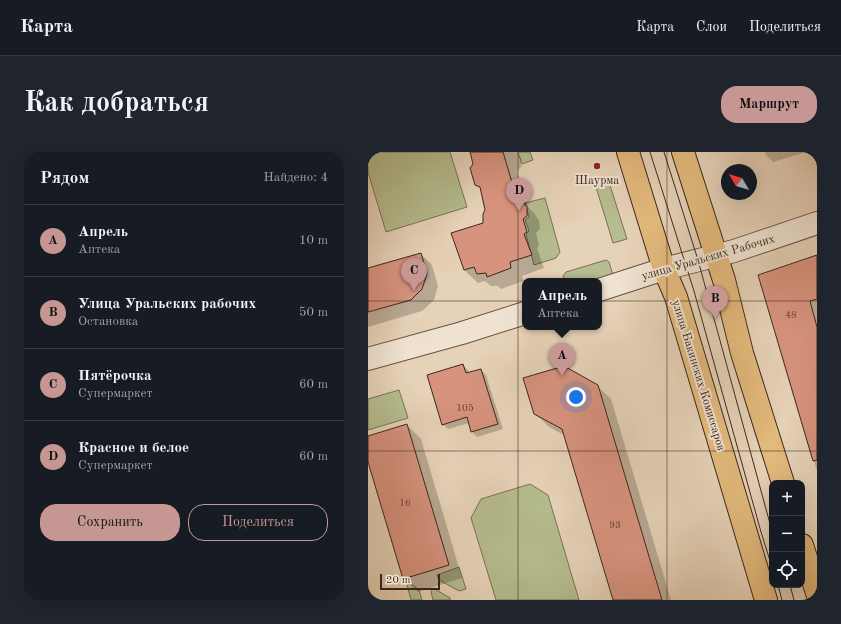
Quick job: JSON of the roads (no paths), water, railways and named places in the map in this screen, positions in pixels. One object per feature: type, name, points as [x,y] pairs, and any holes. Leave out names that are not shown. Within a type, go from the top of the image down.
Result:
[{"type":"main road","name":"улица Бакинских Комиссаров","points":[[628,152],[664,269],[676,297],[766,600]]},
{"type":"main road","points":[[683,152],[724,280],[742,353],[782,480]]},
{"type":"main road","points":[[804,552],[817,593]]},
{"type":"street","name":"улица Уральских Рабочих","points":[[602,289],[664,269],[734,251],[817,223]]},
{"type":"street","points":[[368,359],[462,333],[522,314]]},
{"type":"tram line","points":[[650,152],[694,291],[769,557]]},
{"type":"tram line","points":[[664,152],[698,260],[769,520]]},
{"type":"tram line","points":[[779,588],[782,600]]},
{"type":"tram line","points":[[791,588],[794,600]]},
{"type":"place","name":"Шаурма","points":[[597,166]]},
{"type":"place","name":"Красное и белое","points":[[519,211]]},
{"type":"place","name":"Пятёрочка","points":[[414,291]]},
{"type":"place","name":"Улица Уральских рабочих","points":[[715,319]]},
{"type":"place","name":"Апрель","points":[[562,376]]}]
